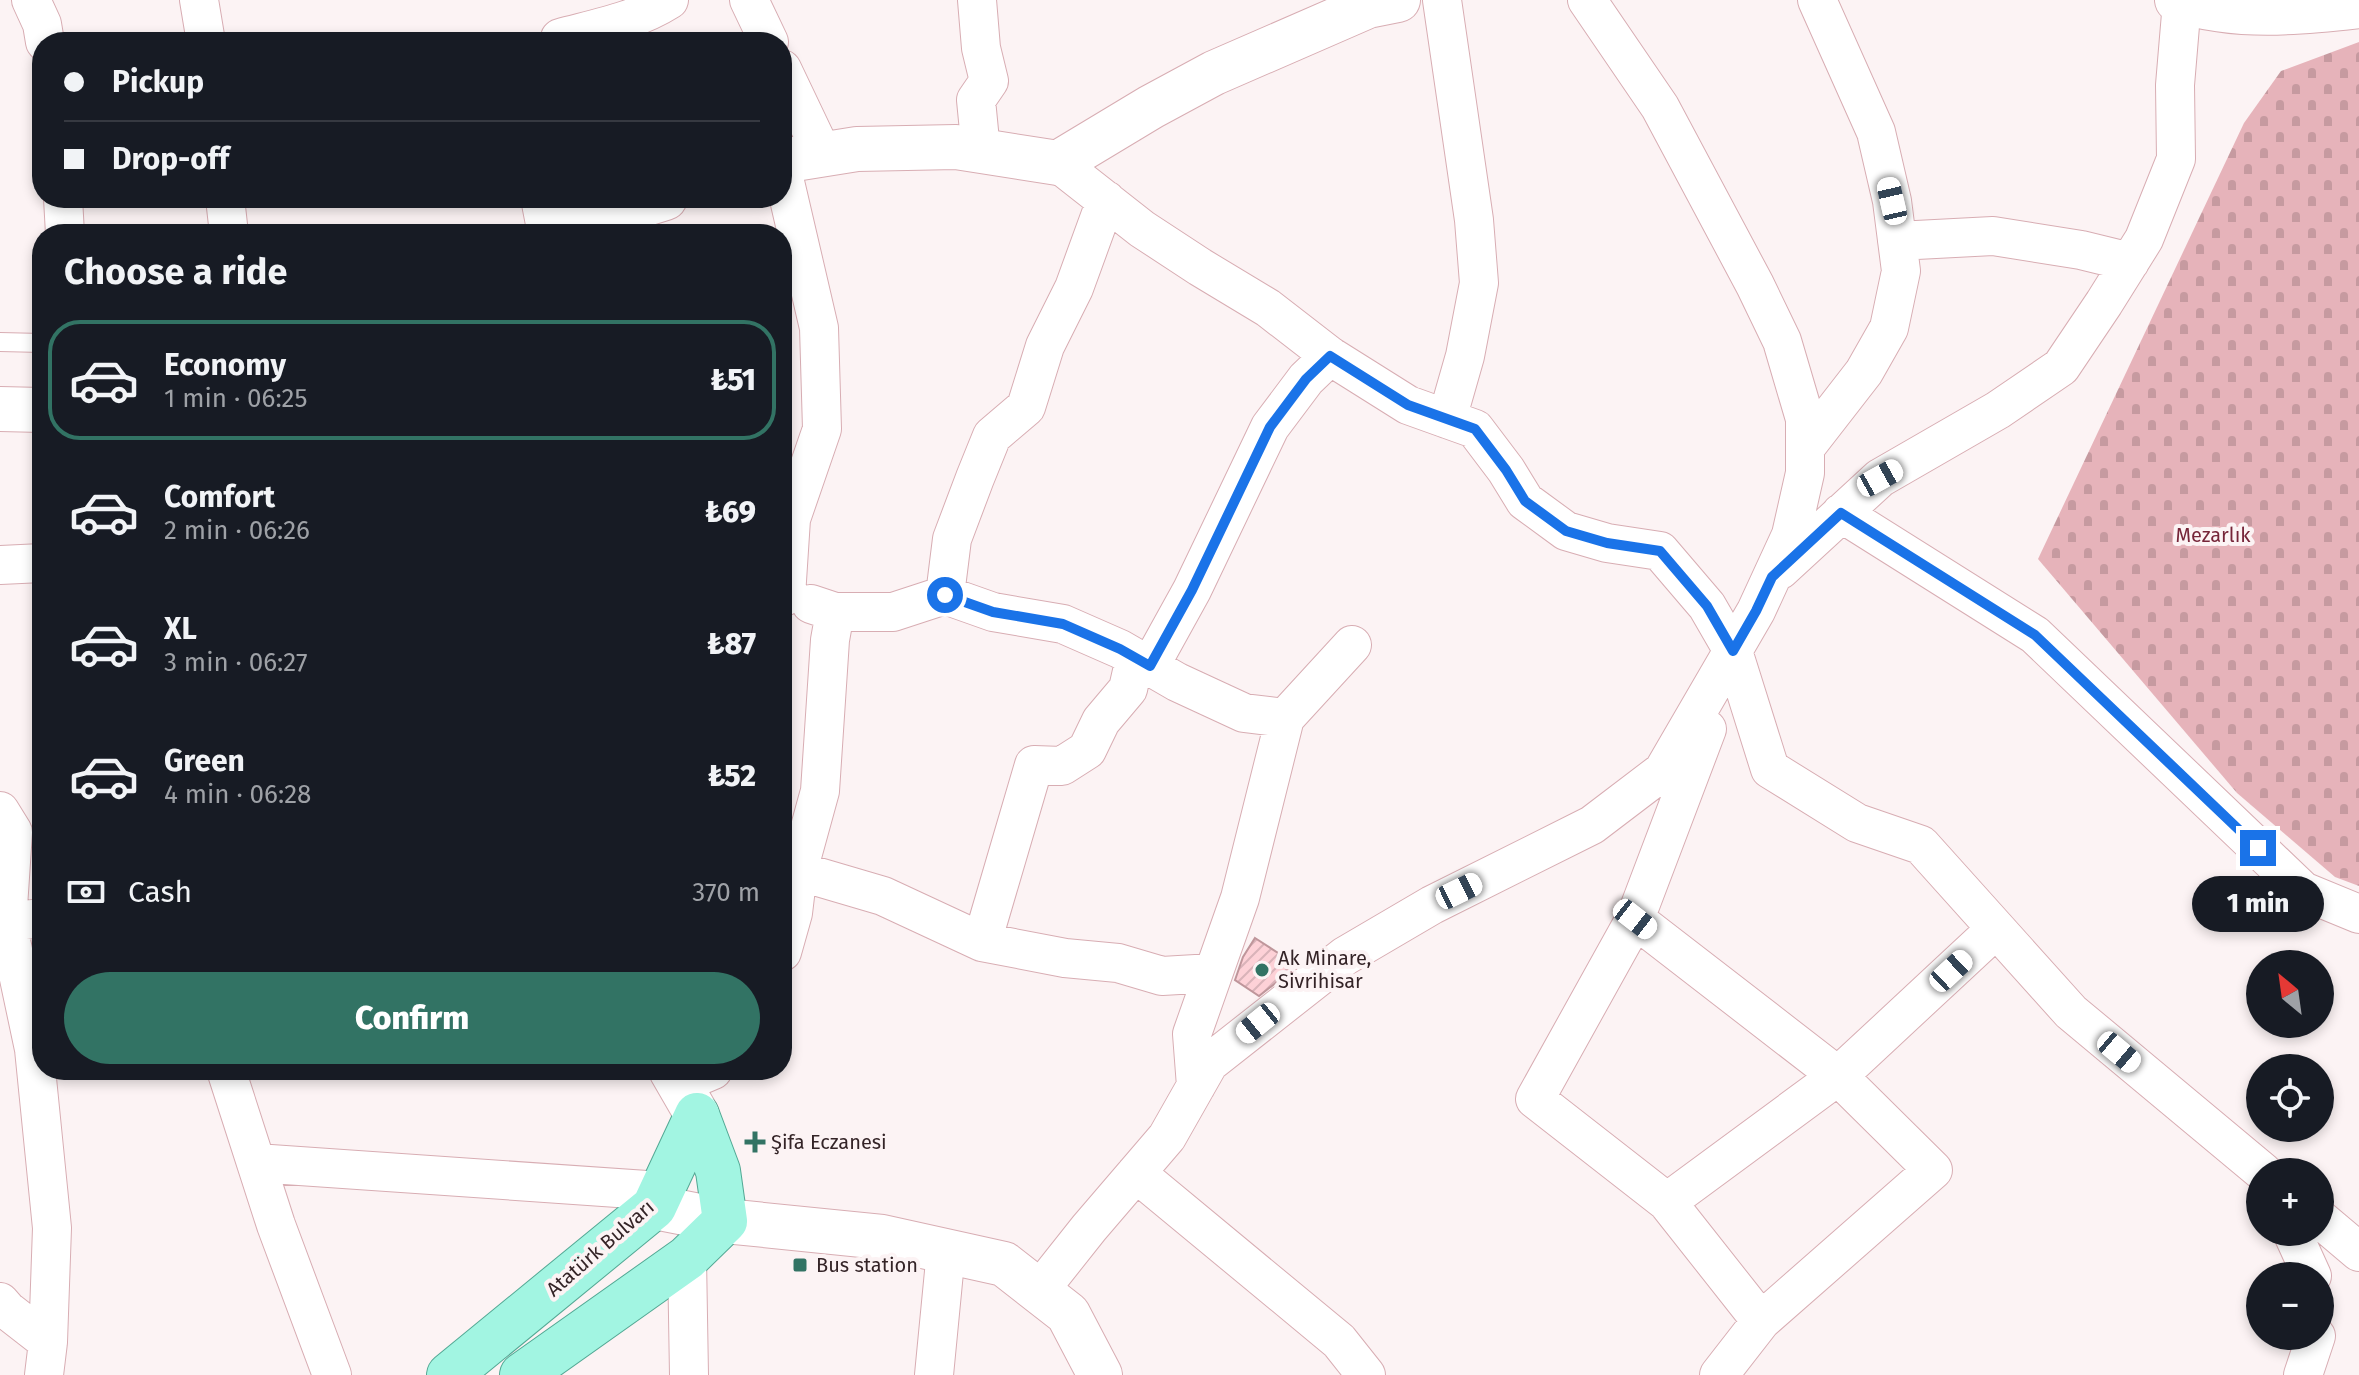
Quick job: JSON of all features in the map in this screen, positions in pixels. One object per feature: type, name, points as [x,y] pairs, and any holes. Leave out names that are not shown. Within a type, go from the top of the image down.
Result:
[{"type":"main road","name":"Atatürk Bulvarı","points":[[452,1374],[657,1199],[690,1085]]},
{"type":"main road","name":"Atatürk Bulvarı","points":[[690,1085],[718,1171],[725,1221]]},
{"type":"main road","points":[[522,1375],[687,1258],[725,1221]]},
{"type":"street","points":[[31,0],[43,32]]},
{"type":"street","points":[[199,0],[204,32]]},
{"type":"street","points":[[583,32],[622,22],[669,0]]},
{"type":"street","points":[[749,0],[764,32]]},
{"type":"street","points":[[977,0],[981,48],[989,81],[976,100],[981,151]]},
{"type":"street","points":[[1058,163],[1151,107],[1335,7],[1368,6],[1398,0]]},
{"type":"street","points":[[1442,0],[1474,220],[1479,283],[1465,356],[1447,419]]},
{"type":"street","points":[[1039,1291],[1167,1137],[1209,1063],[1345,956],[1432,905],[1592,825],[1663,771],[1756,611],[1791,535],[1805,473],[1805,419],[1782,341],[1660,107],[1587,0]]},
{"type":"street","points":[[1805,448],[1864,372],[1889,328],[1901,271],[1892,201],[1876,132],[1817,0]]},
{"type":"street","points":[[1772,577],[1880,478],[1998,410],[2061,367],[2144,239],[2176,159],[2175,85],[2180,1],[2203,8],[2285,14],[2359,6]]},
{"type":"street","points":[[792,111],[803,158],[857,149],[956,147],[1058,163],[1142,229],[1268,308],[1330,356],[1408,405],[1475,429],[1525,501],[1566,531],[1607,543],[1660,551],[1707,606],[1733,651],[1770,769],[1857,823],[1921,845],[2071,1012],[2246,1158]]},
{"type":"street","points":[[945,595],[952,539],[980,464],[992,436],[1026,407],[1045,346],[1074,288],[1106,200]]},
{"type":"street","points":[[580,224],[632,208]]},
{"type":"street","points":[[791,208],[819,328],[822,429],[792,516]]},
{"type":"street","points":[[1897,241],[1993,236],[2081,250],[2130,262]]},
{"type":"street","points":[[982,942],[1034,765],[1062,766],[1087,750],[1101,721],[1128,689],[1192,590],[1270,427],[1306,379],[1330,356]]},
{"type":"street","points":[[0,409],[32,410]]},
{"type":"street","points":[[1841,513],[2035,635],[2303,891],[2359,914]]},
{"type":"street","points":[[0,565],[32,563]]},
{"type":"street","points":[[792,599],[835,612],[893,612],[945,595],[993,612],[1063,624],[1244,713],[1285,718]]},
{"type":"street","points":[[792,866],[820,791],[830,640],[835,612]]},
{"type":"street","points":[[1196,1086],[1192,1034],[1240,898],[1285,718],[1352,645]]},
{"type":"street","points":[[1733,651],[1692,773],[1635,919],[1535,1099],[1667,1202],[1761,1321]]},
{"type":"street","points":[[0,811],[13,832],[16,919],[32,1035]]},
{"type":"street","points":[[792,872],[883,896],[982,942],[1065,958],[1118,963],[1162,976],[1213,973]]},
{"type":"street","points":[[1635,919],[1838,1076],[1933,1170],[1761,1321],[1719,1375]]},
{"type":"street","points":[[1667,1202],[1838,1076],[1996,929]]},
{"type":"street","points":[[37,1080],[52,1228],[46,1359]]},
{"type":"street","points":[[229,1080],[276,1225],[332,1375]]},
{"type":"street","points":[[256,1163],[657,1199],[725,1221],[882,1237],[1004,1264],[1068,1314],[1100,1375]]},
{"type":"street","points":[[1136,1173],[1339,1341],[1366,1375]]},
{"type":"street","points":[[934,1375],[946,1251]]},
{"type":"street","points":[[687,1258],[689,1375]]},
{"type":"street","points":[[0,1302],[46,1359]]},
{"type":"street","points":[[2303,1375],[2311,1350]]},
{"type":"lane","points":[[0,342],[32,343]]},
{"type":"green space","name":"Mezarlık","points":[[2359,42],[2359,886],[2335,877],[2237,793],[2038,559],[2244,123],[2281,71]]},
{"type":"building","name":"Ak Minare, Sivrihisar","points":[[1255,938],[1295,964],[1291,971],[1259,996],[1235,980],[1243,957]]},
{"type":"place","name":"Ak Minare, Sivrihisar","points":[[1262,970]]},
{"type":"place","name":"Şifa Eczanesi","points":[[755,1142]]},
{"type":"place","name":"Bus station","points":[[800,1265]]},
{"type":"route","points":[[945,595],[993,612],[1063,624],[1150,666],[1192,590],[1270,427],[1306,379],[1330,356],[1408,405],[1475,429],[1525,501],[1566,531],[1607,543],[1660,551],[1707,606],[1733,651],[1772,577],[1841,513],[2035,635],[2258,848]]}]
